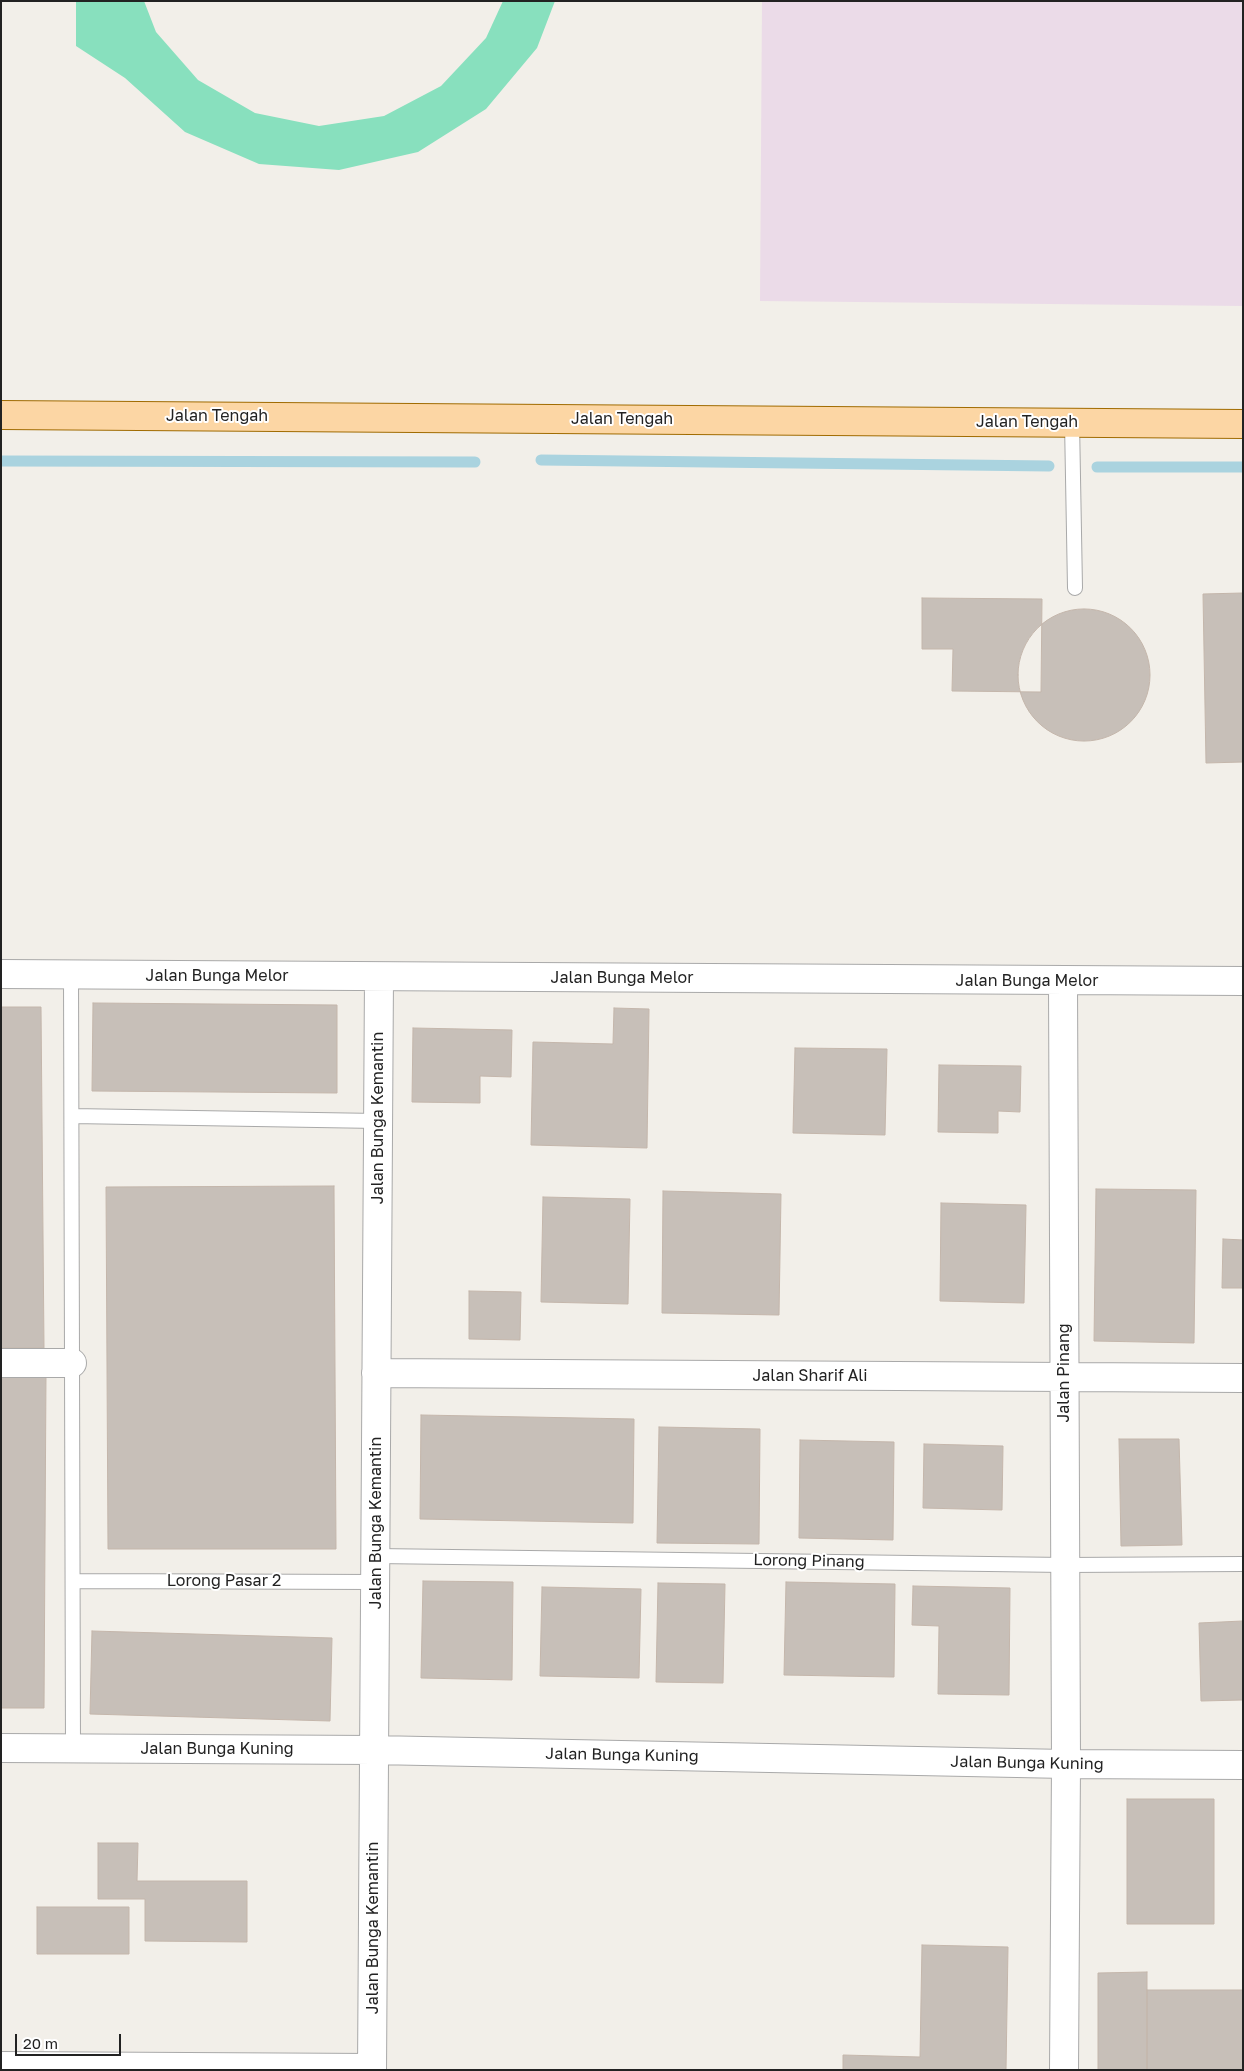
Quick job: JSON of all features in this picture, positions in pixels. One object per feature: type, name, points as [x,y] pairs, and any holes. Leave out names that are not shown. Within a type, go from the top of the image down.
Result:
[{"type":"main road","name":"Jalan Tengah","points":[[1,415],[1243,424]]},
{"type":"street","name":"Jalan Bunga Melor","points":[[1,974],[1243,981]]},
{"type":"street","name":"Jalan Bunga Kemantin","points":[[372,2069],[379,977]]},
{"type":"street","name":"Jalan Pinang","points":[[1063,981],[1066,1764],[1064,2070]]},
{"type":"street","points":[[1,1363],[72,1364]]},
{"type":"street","name":"Jalan Sharif Ali","points":[[376,1373],[1243,1378]]},
{"type":"street","name":"Jalan Bunga Kuning","points":[[1,1748],[374,1750],[1066,1764],[1243,1765]]},
{"type":"street","points":[[1,2066],[372,2069]]},
{"type":"lane","points":[[1072,422],[1075,588]]},
{"type":"lane","points":[[71,975],[73,1749]]},
{"type":"lane","points":[[72,1116],[378,1121]]},
{"type":"lane","name":"Lorong Pinang","points":[[376,1569],[1243,1564]]},
{"type":"lane","name":"Lorong Pasar 2","points":[[73,1581],[376,1569]]},
{"type":"shaded area","points":[[762,1],[1243,1],[1243,306],[760,301]]},
{"type":"green space","points":[[76,1],[144,1],[156,32],[198,80],[255,113],[319,126],[384,116],[441,86],[486,38],[503,1],[555,1],[537,48],[486,109],[418,152],[339,170],[259,164],[185,132],[125,78],[76,46]]},
{"type":"building","points":[[1243,593],[1243,762],[1206,763],[1203,594]]},
{"type":"building","points":[[922,598],[1042,599],[1041,692],[952,691],[953,649],[922,649]]},
{"type":"building","points":[[1084,609],[1109,614],[1121,620],[1139,638],[1145,650],[1150,675],[1145,700],[1139,712],[1121,730],[1109,736],[1084,741],[1059,736],[1047,730],[1029,712],[1023,700],[1018,675],[1023,650],[1029,638],[1047,620],[1059,614]]},
{"type":"building","points":[[93,1003],[337,1005],[337,1093],[92,1091]]},
{"type":"building","points":[[1,1007],[41,1007],[44,1348],[1,1348]]},
{"type":"building","points":[[614,1008],[649,1009],[647,1148],[531,1145],[533,1042],[613,1044]]},
{"type":"building","points":[[413,1028],[512,1030],[511,1077],[480,1076],[480,1103],[412,1102]]},
{"type":"building","points":[[795,1048],[887,1049],[885,1135],[793,1133]]},
{"type":"building","points":[[939,1065],[1021,1066],[1020,1112],[998,1111],[998,1133],[938,1132]]},
{"type":"building","points":[[334,1186],[336,1549],[108,1549],[106,1187]]},
{"type":"building","points":[[1096,1189],[1196,1190],[1194,1343],[1094,1341]]},
{"type":"building","points":[[663,1191],[781,1194],[779,1315],[662,1313]]},
{"type":"building","points":[[543,1197],[630,1199],[628,1304],[541,1302]]},
{"type":"building","points":[[941,1203],[1026,1205],[1024,1303],[940,1301]]},
{"type":"building","points":[[1223,1239],[1243,1240],[1243,1288],[1222,1288]]},
{"type":"building","points":[[469,1291],[521,1292],[520,1340],[469,1339]]},
{"type":"building","points":[[1,1372],[46,1373],[44,1708],[1,1708]]},
{"type":"building","points":[[421,1415],[634,1419],[633,1523],[420,1519]]},
{"type":"building","points":[[659,1427],[760,1429],[759,1544],[657,1543]]},
{"type":"building","points":[[1119,1439],[1179,1439],[1182,1545],[1121,1546]]},
{"type":"building","points":[[800,1440],[894,1442],[893,1540],[799,1538]]},
{"type":"building","points":[[924,1444],[1003,1446],[1002,1510],[923,1508]]},
{"type":"building","points":[[423,1581],[513,1582],[512,1680],[421,1678]]},
{"type":"building","points":[[786,1582],[895,1584],[894,1677],[784,1675]]},
{"type":"building","points":[[658,1583],[725,1584],[723,1683],[656,1682]]},
{"type":"building","points":[[913,1586],[1010,1588],[1009,1695],[938,1694],[939,1626],[912,1625]]},
{"type":"building","points":[[542,1587],[641,1589],[639,1678],[540,1676]]},
{"type":"building","points":[[1243,1621],[1243,1700],[1201,1701],[1199,1623]]},
{"type":"building","points":[[92,1631],[332,1638],[330,1721],[90,1714]]},
{"type":"building","points":[[1127,1799],[1214,1799],[1214,1924],[1127,1924]]},
{"type":"building","points":[[98,1843],[138,1843],[137,1881],[247,1881],[247,1942],[145,1941],[145,1899],[98,1899]]},
{"type":"building","points":[[37,1907],[129,1907],[129,1954],[37,1954]]},
{"type":"building","points":[[922,1945],[1008,1947],[1006,2070],[843,2070],[843,2055],[920,2057]]},
{"type":"building","points":[[1147,1972],[1147,2070],[1098,2070],[1098,1973]]},
{"type":"building","points":[[1147,1990],[1243,1990],[1243,2070],[1147,2070]]},
{"type":"waterway","points":[[541,460],[1049,466]]},
{"type":"waterway","points":[[1,461],[475,462]]},
{"type":"waterway","points":[[1097,467],[1243,467]]}]
